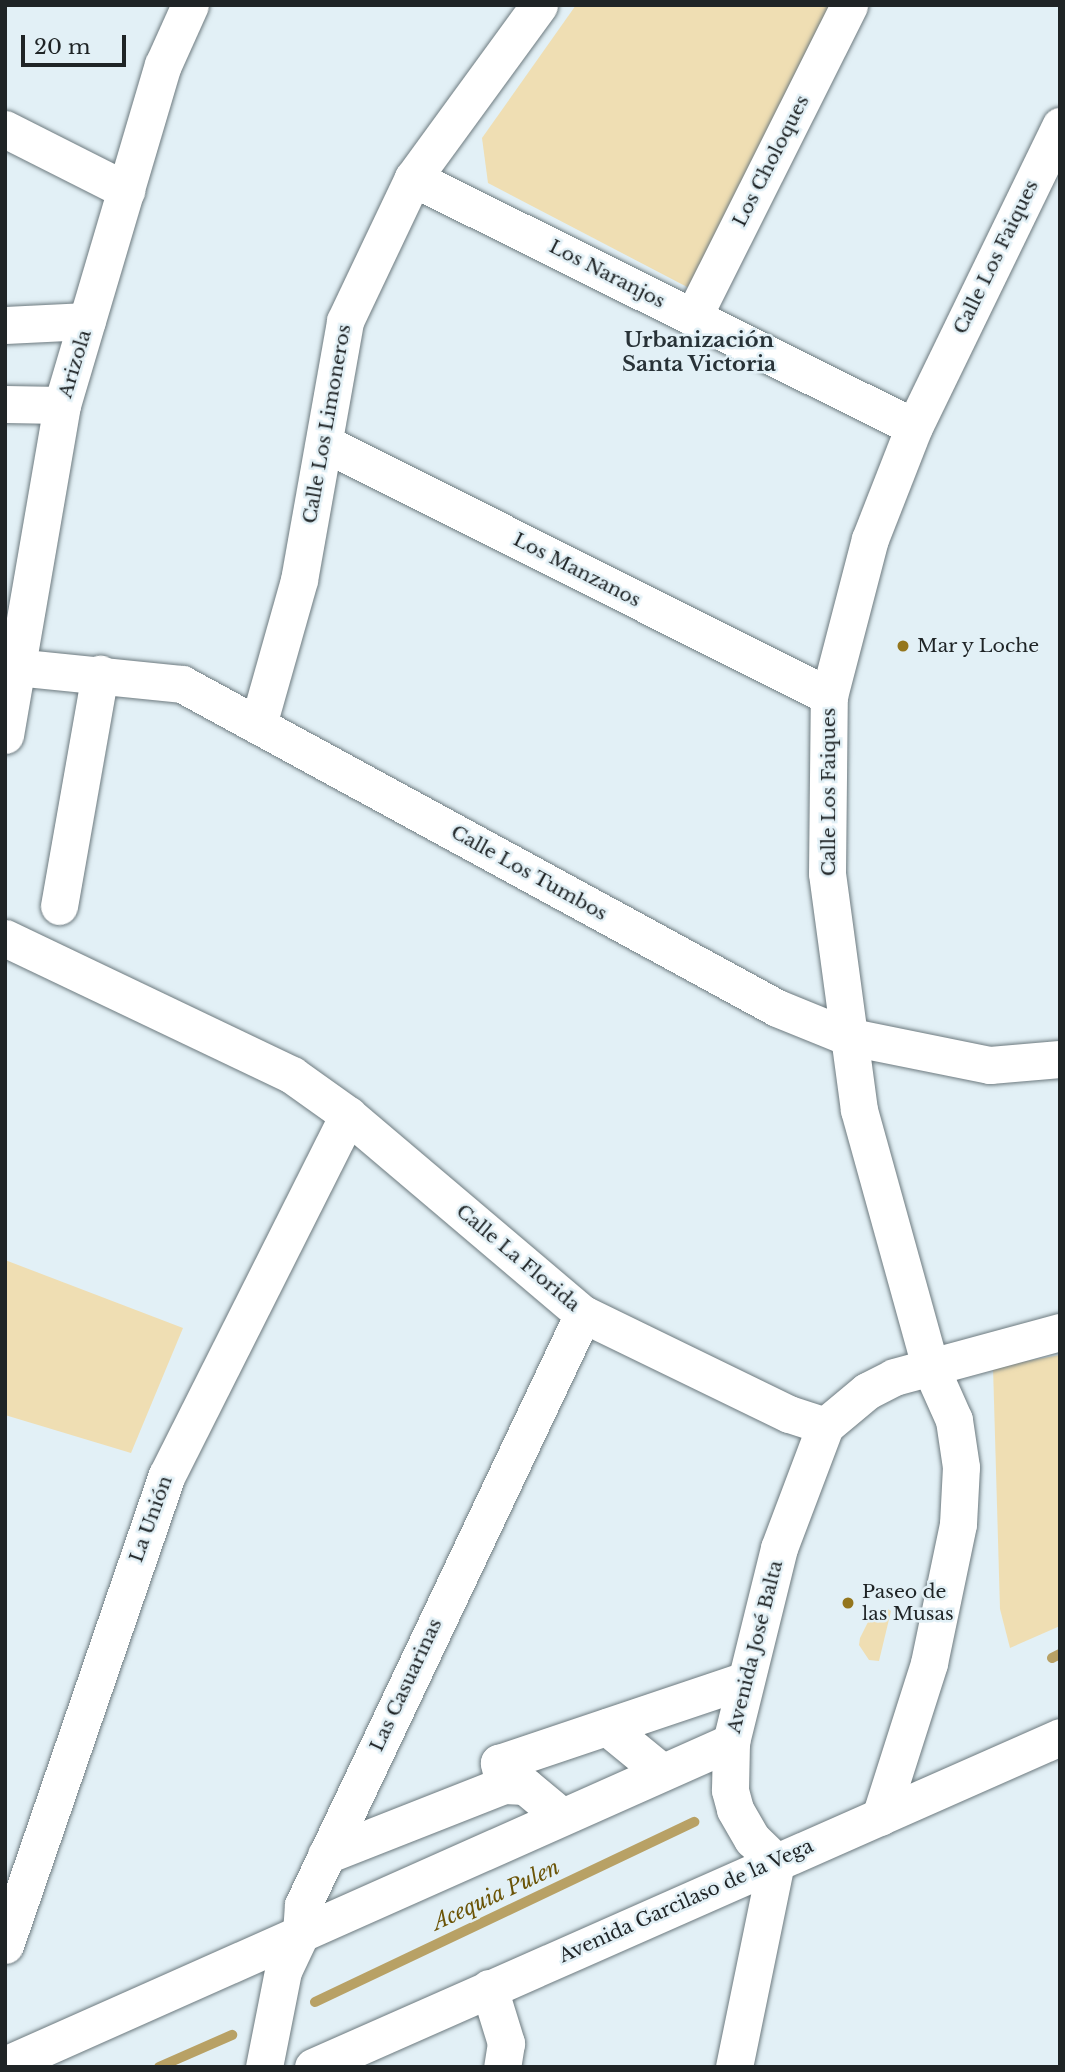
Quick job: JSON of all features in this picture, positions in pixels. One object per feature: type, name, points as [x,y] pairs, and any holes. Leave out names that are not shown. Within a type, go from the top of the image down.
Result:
[{"type":"street","name":"Arizola","points":[[5,735],[12,666],[62,405],[163,65],[190,5]]},
{"type":"street","name":"Calle Los Limoneros","points":[[258,725],[299,580],[345,321],[413,178],[538,5]]},
{"type":"street","name":"Los Choloques","points":[[692,317],[849,5]]},
{"type":"street","name":"Calle Los Faiques","points":[[930,1366],[859,1110],[846,1036],[827,873],[829,696],[870,539],[914,427],[1060,126]]},
{"type":"street","points":[[5,129],[126,190]]},
{"type":"street","name":"Los Naranjos","points":[[413,178],[914,427]]},
{"type":"street","points":[[5,325],[88,321]]},
{"type":"street","points":[[5,404],[62,405]]},
{"type":"street","name":"Los Manzanos","points":[[324,443],[829,696]]},
{"type":"street","name":"Calle Los Tumbos","points":[[12,666],[182,684],[777,1008],[846,1036],[989,1065],[1060,1059]]},
{"type":"street","points":[[59,906],[100,674]]},
{"type":"street","name":"Calle La Florida","points":[[5,938],[292,1075],[348,1115],[583,1314],[789,1413],[825,1426]]},
{"type":"street","name":"La Unión","points":[[5,1945],[167,1475],[348,1115]]},
{"type":"street","name":"Las Casuarinas","points":[[264,2067],[284,1971],[301,1933],[303,1905],[583,1314]]},
{"type":"street","points":[[825,1426],[867,1391],[930,1366],[1060,1332]]},
{"type":"street","points":[[880,1817],[929,1663],[958,1524],[961,1466],[954,1420],[930,1366]]},
{"type":"street","name":"Avenida José Balta","points":[[776,1862],[751,1839],[735,1809],[730,1790],[731,1742],[779,1548],[825,1426]]},
{"type":"street","points":[[504,1785],[499,1763],[745,1680]]},
{"type":"street","points":[[607,1727],[662,1772]]},
{"type":"street","name":"Avenida Garcilaso de la Vega","points":[[313,2067],[1060,1737]]},
{"type":"street","points":[[5,2065],[731,1742]]},
{"type":"street","points":[[326,1855],[504,1785],[526,1786],[561,1816]]},
{"type":"street","points":[[734,2067],[776,1862]]},
{"type":"street","points":[[489,1988],[506,2043],[502,2067]]},
{"type":"shaded area","points":[[576,5],[835,5],[689,288],[488,183],[482,138]]},
{"type":"shaded area","points":[[5,1260],[183,1328],[131,1453],[5,1415]]},
{"type":"shaded area","points":[[1060,1355],[1060,1626],[1010,1648],[1000,1609],[993,1367]]},
{"type":"shaded area","points":[[886,1608],[891,1611],[879,1661],[869,1660],[859,1645],[860,1638],[870,1618]]},
{"type":"waterway","name":"Acequia Pulen","points":[[1052,1658],[1060,1654]]},
{"type":"waterway","name":"Acequia Pulen","points":[[315,2002],[694,1822]]},
{"type":"waterway","name":"Acequia Pulen","points":[[159,2067],[232,2035]]},
{"type":"place","name":"Mar y Loche","points":[[903,646]]},
{"type":"place","name":"Paseo de las Musas","points":[[848,1603]]},
{"type":"district","name":"Urbanización Santa Victoria","points":[[699,352]]}]
